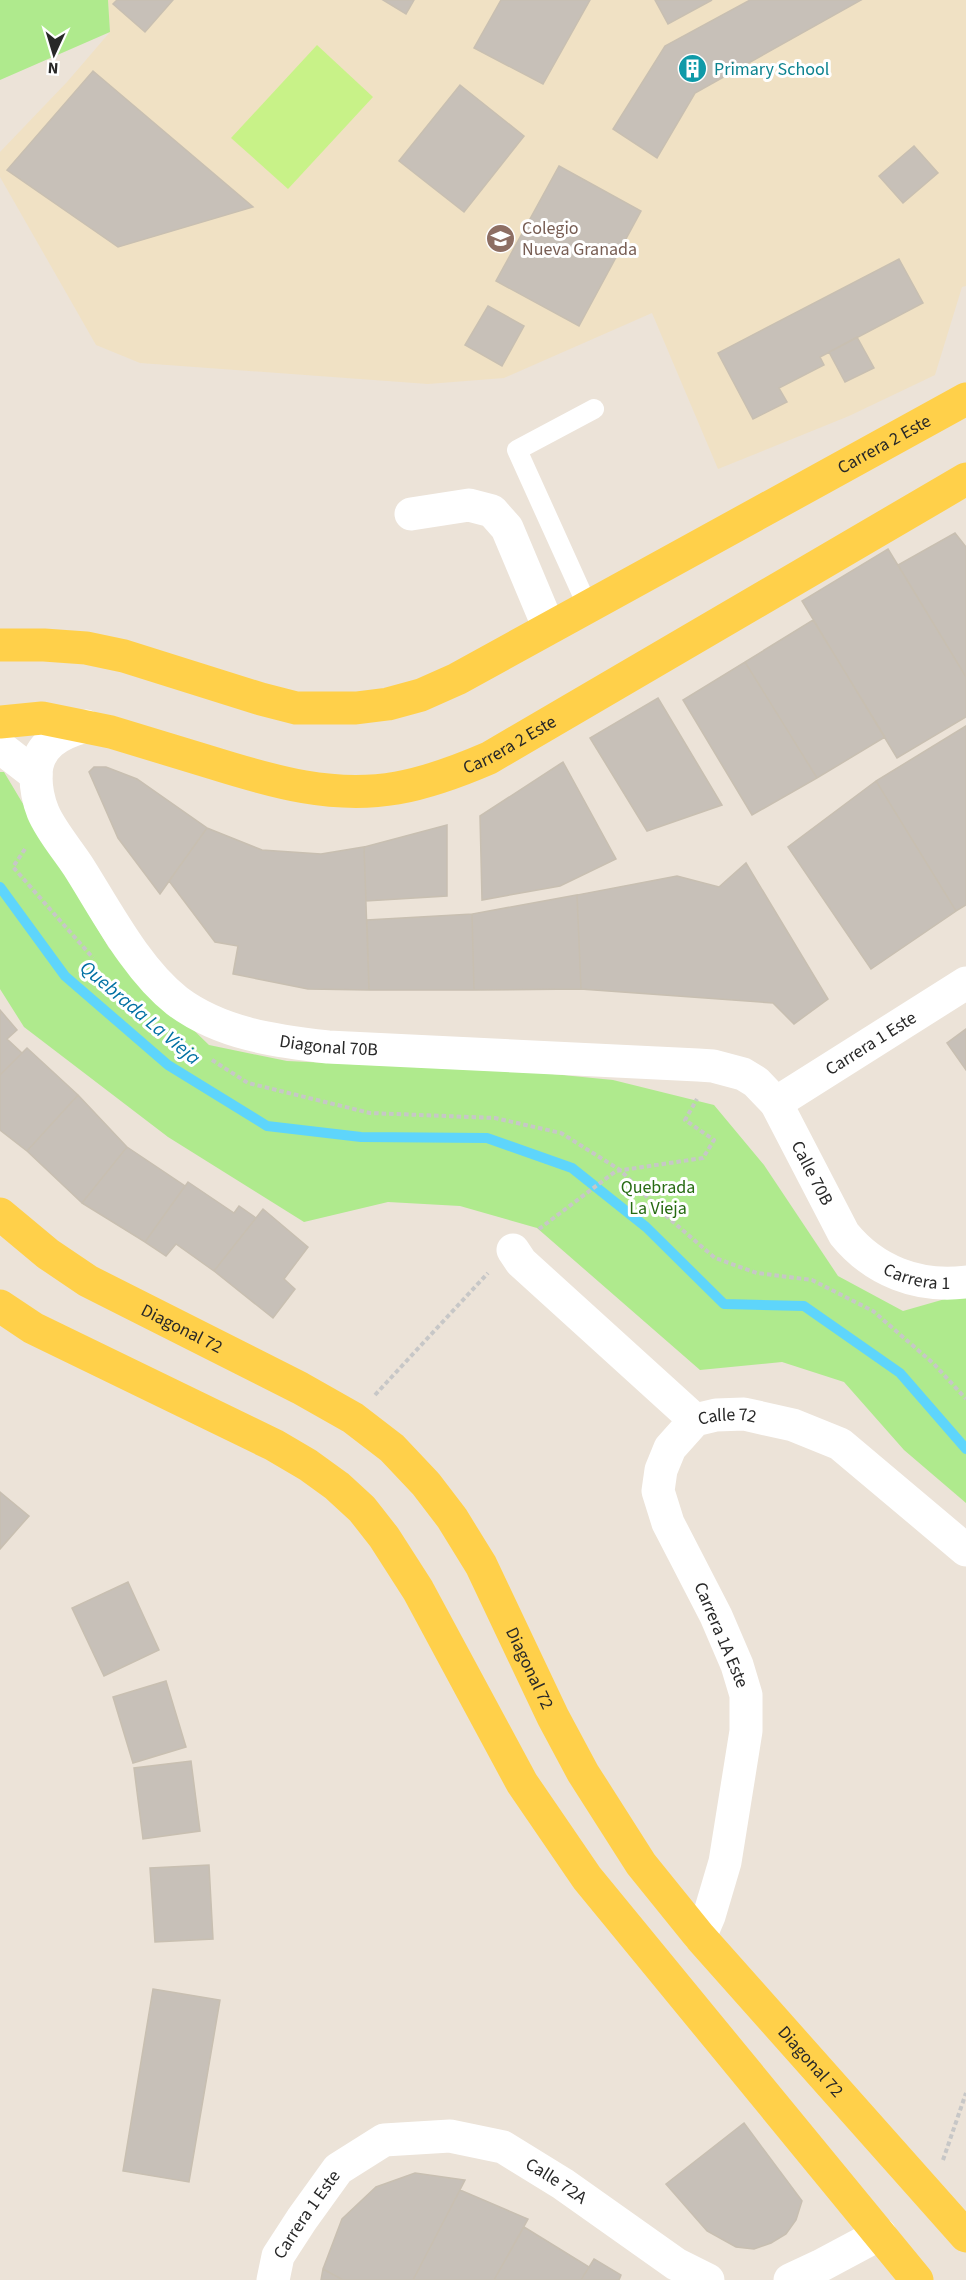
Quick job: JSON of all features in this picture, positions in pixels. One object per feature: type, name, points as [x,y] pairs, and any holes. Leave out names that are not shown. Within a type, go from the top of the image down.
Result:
[{"type":"main road","name":"Carrera 2 Este","points":[[0,645],[86,648],[124,656],[296,708],[334,709],[388,704],[421,696],[457,680],[966,399]]},
{"type":"main road","name":"Carrera 2 Este","points":[[0,722],[42,718],[86,726],[279,783],[316,790],[359,792],[397,788],[443,777],[489,758],[966,480]]},
{"type":"main road","name":"Diagonal 72","points":[[0,1214],[48,1254],[88,1281],[300,1388],[353,1418],[392,1448],[426,1484],[452,1518],[481,1565],[553,1717],[583,1773],[641,1864],[700,1937],[966,2236]]},
{"type":"main road","points":[[0,1306],[33,1328],[282,1450],[337,1486],[362,1509],[384,1537],[418,1590],[522,1783],[587,1878],[917,2280]]},
{"type":"street","points":[[411,514],[469,505],[492,511],[507,528],[549,628]]},
{"type":"street","points":[[0,747],[36,775],[47,746],[58,735],[86,726]]},
{"type":"street","name":"Diagonal 70B","points":[[36,775],[43,813],[147,972],[177,1000],[204,1017],[235,1030],[292,1043],[328,1047],[698,1065],[728,1069],[743,1074],[766,1093]]},
{"type":"street","name":"Carrera 1 Este","points":[[766,1093],[966,983]]},
{"type":"street","name":"Calle 70B","points":[[766,1093],[844,1234],[870,1261]]},
{"type":"street","name":"Calle 72","points":[[517,1256],[695,1420],[716,1415],[744,1414],[793,1425],[840,1444],[966,1551]]},
{"type":"street","name":"Carrera 1","points":[[870,1261],[889,1271],[922,1280],[966,1282]]},
{"type":"street","name":"Carrera 1A Este","points":[[695,1420],[670,1448],[661,1470],[658,1491],[668,1523],[716,1616],[737,1665],[746,1695],[746,1731],[725,1862],[700,1937]]},
{"type":"street","name":"Calle 72A","points":[[384,2140],[450,2136],[503,2147],[563,2184],[676,2264],[708,2280]]},
{"type":"street","name":"Carrera 1 Este","points":[[273,2280],[278,2256],[339,2169],[384,2140]]},
{"type":"street","points":[[790,2280],[880,2234]]},
{"type":"lane","points":[[588,607],[517,450],[594,409]]},
{"type":"path","points":[[28,843],[13,867],[98,963]]},
{"type":"path","points":[[202,1054],[248,1083],[370,1113],[495,1118],[561,1133],[618,1171],[664,1215],[715,1258],[757,1273],[812,1280],[873,1311],[934,1364],[966,1399]]},
{"type":"path","points":[[374,1396],[499,1261],[512,1272],[517,1256],[575,1201],[618,1171],[704,1158],[714,1140],[685,1120],[698,1098],[698,1065]]},
{"type":"path","points":[[941,2164],[966,2093]]},
{"type":"shaded area","name":"Colegio Nueva Granada","points":[[108,0],[966,0],[966,286],[962,287],[935,375],[849,416],[718,469],[652,313],[504,378],[428,384],[140,363],[96,345],[0,177],[0,152],[67,82],[110,32]]},
{"type":"green space","points":[[0,0],[108,0],[110,32],[0,80]]},
{"type":"green space","points":[[317,45],[373,97],[288,189],[231,138]]},
{"type":"green space","name":"Quebrada La Vieja","points":[[0,772],[4,772],[109,948],[209,1045],[287,1061],[542,1073],[613,1080],[714,1105],[764,1165],[838,1276],[903,1311],[966,1293],[966,1503],[904,1450],[844,1382],[782,1362],[700,1370],[537,1228],[460,1206],[388,1202],[304,1222],[168,1137],[24,1027],[0,989]]},
{"type":"building","points":[[117,0],[173,0],[145,32],[113,4]]},
{"type":"building","points":[[383,0],[414,0],[406,14]]},
{"type":"building","points":[[501,0],[590,0],[543,84],[474,48]]},
{"type":"building","name":"Primary School","points":[[655,0],[712,0],[668,24]]},
{"type":"building","name":"Primary School","points":[[750,0],[861,0],[695,93],[657,158],[613,129],[665,46]]},
{"type":"building","points":[[93,71],[253,207],[118,247],[7,170]]},
{"type":"building","points":[[460,85],[524,136],[464,212],[399,161]]},
{"type":"building","points":[[914,146],[938,173],[903,203],[879,176]]},
{"type":"building","points":[[559,166],[641,211],[579,326],[496,281]]},
{"type":"building","points":[[899,259],[923,303],[820,357],[824,365],[779,388],[787,402],[753,419],[718,353]]},
{"type":"building","points":[[488,306],[524,326],[502,366],[465,345]]},
{"type":"building","points":[[857,337],[874,368],[845,382],[829,352]]},
{"type":"building","points":[[955,533],[966,547],[966,677],[898,565]]},
{"type":"building","points":[[888,549],[966,677],[966,717],[897,758],[802,601]]},
{"type":"building","points":[[813,620],[885,737],[817,778],[745,662]]},
{"type":"building","points":[[745,662],[817,778],[752,815],[683,700]]},
{"type":"building","points":[[658,698],[722,805],[647,831],[590,738]]},
{"type":"building","points":[[966,726],[966,905],[956,911],[876,781]]},
{"type":"building","points":[[563,762],[616,859],[560,886],[482,900],[480,816]]},
{"type":"building","points":[[94,767],[106,767],[137,779],[207,828],[160,894],[118,838],[89,772]]},
{"type":"building","points":[[876,781],[956,911],[871,969],[788,847]]},
{"type":"building","points":[[447,825],[447,896],[366,901],[364,847]]},
{"type":"building","points":[[207,828],[262,850],[321,854],[364,847],[369,990],[308,989],[233,974],[238,946],[215,942],[169,881]]},
{"type":"building","points":[[746,863],[828,999],[794,1024],[773,1003],[581,989],[577,895],[677,876],[719,887]]},
{"type":"building","points":[[577,895],[581,989],[474,990],[472,914]]},
{"type":"building","points":[[472,914],[474,990],[369,990],[367,920]]},
{"type":"building","points":[[0,1010],[17,1030],[7,1039],[22,1053],[0,1075]]},
{"type":"building","points":[[966,1029],[966,1070],[947,1043]]},
{"type":"building","points":[[27,1048],[78,1095],[27,1151],[0,1130],[0,1075]]},
{"type":"building","points":[[78,1095],[127,1147],[82,1203],[27,1151]]},
{"type":"building","points":[[127,1147],[185,1186],[145,1242],[82,1203]]},
{"type":"building","points":[[188,1182],[234,1213],[239,1206],[256,1218],[214,1271],[176,1244],[166,1256],[145,1242]]},
{"type":"building","points":[[263,1209],[308,1247],[284,1279],[295,1289],[273,1318],[214,1271]]},
{"type":"building","points":[[0,1492],[29,1516],[0,1549]]},
{"type":"building","points":[[128,1582],[159,1650],[104,1676],[72,1608]]},
{"type":"building","points":[[166,1681],[186,1747],[133,1763],[113,1697]]},
{"type":"building","points":[[191,1761],[200,1831],[143,1839],[134,1768]]},
{"type":"building","points":[[209,1865],[213,1939],[155,1942],[150,1868]]},
{"type":"building","points":[[153,1989],[220,2000],[189,2182],[123,2171]]},
{"type":"building","points":[[744,2123],[802,2201],[796,2220],[786,2234],[754,2249],[736,2247],[707,2231],[666,2184]]},
{"type":"building","points":[[415,2173],[465,2180],[413,2280],[343,2280],[323,2269],[342,2219],[376,2187]]},
{"type":"building","points":[[460,2190],[528,2219],[494,2280],[413,2280]]},
{"type":"building","points":[[524,2227],[589,2267],[581,2280],[494,2280]]},
{"type":"building","points":[[594,2259],[621,2275],[619,2280],[581,2280]]},
{"type":"building","points":[[323,2269],[343,2280],[321,2280]]},
{"type":"waterway","name":"Quebrada La Vieja","points":[[0,887],[65,976],[168,1065],[267,1126],[361,1137],[487,1138],[572,1168],[646,1227],[724,1304],[804,1306],[900,1373],[966,1449]]},
{"type":"place","name":"Primary School","points":[[693,69]]},
{"type":"place","name":"Colegio Nueva Granada","points":[[501,238]]}]
